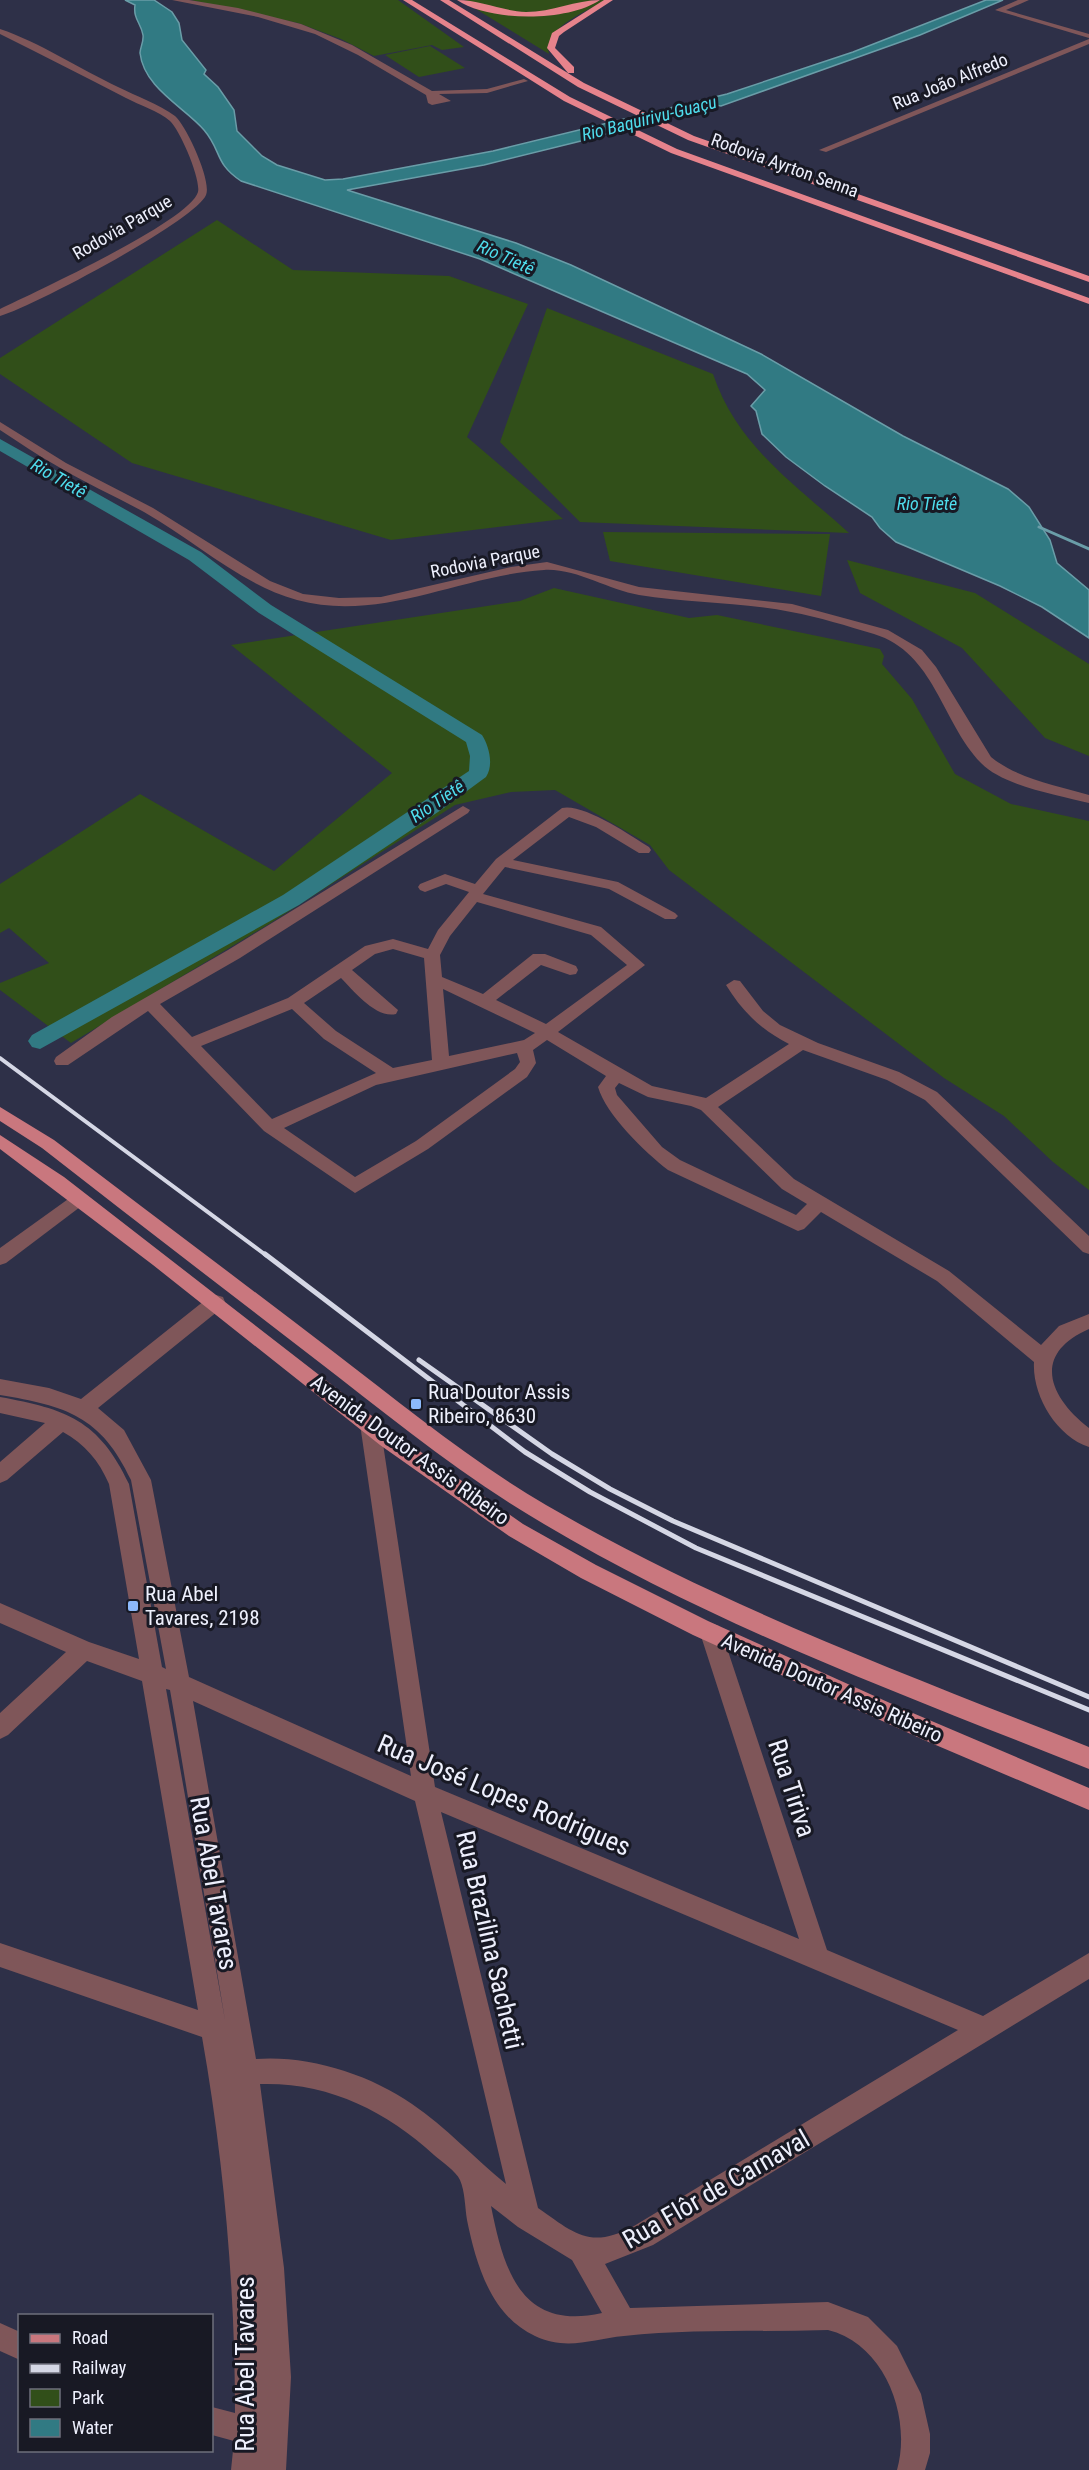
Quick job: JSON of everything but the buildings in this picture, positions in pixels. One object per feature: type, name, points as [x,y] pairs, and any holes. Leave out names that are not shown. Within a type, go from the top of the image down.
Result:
[{"type":"highway","name":"Rodovia Ayrton Senna","points":[[424,0],[552,81],[645,130],[738,166],[1089,291]]},
{"type":"highway","name":"Rodovia Ayrton Senna","points":[[444,0],[561,74],[661,124],[771,168],[1089,279]]},
{"type":"highway","points":[[455,0],[637,110],[1089,270]]},
{"type":"highway","points":[[461,0],[491,10],[525,13],[566,9],[596,0]]},
{"type":"highway","points":[[571,71],[570,67],[551,48],[555,35],[609,0]]},
{"type":"highway","points":[[408,1],[413,8],[429,20],[524,81],[553,92]]},
{"type":"highway","points":[[408,1],[553,92]]},
{"type":"highway","name":"Rodovia Ayrton Senna","points":[[553,92],[632,132],[714,167],[1089,301]]},
{"type":"main road","name":"Avenida Doutor Assis Ribeiro","points":[[0,1113],[48,1144],[484,1474],[544,1514],[697,1595],[939,1700],[1089,1758]]},
{"type":"main road","name":"Avenida Doutor Assis Ribeiro","points":[[0,1141],[216,1302],[369,1424],[484,1509],[559,1555],[648,1604],[711,1633],[970,1750],[1089,1798]]},
{"type":"street","points":[[176,0],[248,13],[317,33],[368,57],[422,89],[448,93],[487,91],[524,81]]},
{"type":"street","points":[[1025,0],[999,10],[1089,36]]},
{"type":"street","name":"Rodovia Parque","points":[[0,31],[172,118],[187,139],[203,188],[199,200],[161,229],[0,313]]},
{"type":"street","name":"Rua João Alfredo","points":[[823,150],[1089,41]]},
{"type":"street","name":"Rodovia Parque","points":[[0,425],[62,465],[159,516],[266,584],[301,597],[339,602],[381,601],[511,571],[547,566],[638,591],[792,608],[883,633],[917,653],[932,670],[973,743],[986,760],[997,769],[1027,782],[1089,799]]},
{"type":"street","points":[[62,1061],[118,1021],[234,954],[462,810]]},
{"type":"street","points":[[441,1064],[432,955],[443,934],[501,862],[567,812],[601,824],[644,850]]},
{"type":"street","points":[[501,862],[613,885],[670,916]]},
{"type":"street","points":[[270,1127],[318,1103],[391,1075],[524,1047],[548,1033],[637,965],[596,931],[476,893],[446,879],[425,887]]},
{"type":"street","points":[[190,1044],[294,1002],[370,950],[393,944],[432,955]]},
{"type":"street","points":[[484,1001],[539,958],[570,970]]},
{"type":"street","points":[[342,969],[373,999],[390,1010]]},
{"type":"street","points":[[433,980],[484,1001],[548,1033],[617,1075],[657,1095],[670,1099],[693,1099],[707,1106],[788,1184],[944,1276],[1043,1358]]},
{"type":"street","points":[[734,985],[772,1029],[802,1043],[885,1071],[931,1096],[1089,1247]]},
{"type":"street","points":[[294,1002],[330,1035],[391,1075]]},
{"type":"street","points":[[150,1003],[270,1127],[355,1186],[422,1145],[521,1073],[528,1063],[524,1047]]},
{"type":"street","points":[[707,1106],[802,1043]]},
{"type":"street","points":[[617,1075],[606,1087],[609,1097],[656,1151],[674,1165],[798,1224],[819,1203]]},
{"type":"street","points":[[0,1258],[78,1199]]},
{"type":"street","points":[[85,1407],[216,1302]]},
{"type":"street","points":[[1089,1321],[1063,1335],[1043,1358],[1042,1378],[1047,1392],[1065,1418],[1089,1439]]},
{"type":"street","name":"Rua Abel Tavares","points":[[0,1387],[85,1407],[100,1418],[124,1445],[141,1480],[180,1684],[246,2073],[271,2279],[277,2377],[272,2470]]},
{"type":"street","name":"Rua Abel Tavares","points":[[0,1405],[62,1421],[86,1435],[104,1453],[119,1484],[216,2029],[232,2135],[244,2251],[249,2431],[245,2470]]},
{"type":"street","points":[[0,1474],[62,1421]]},
{"type":"street","name":"Rua Brazilina Sachetti","points":[[369,1424],[425,1794],[527,2218]]},
{"type":"street","name":"Rua José Lopes Rodrigues","points":[[0,1613],[84,1650],[180,1684],[425,1794],[818,1961],[985,2029]]},
{"type":"street","name":"Rua Tiriva","points":[[711,1633],[818,1961]]},
{"type":"street","points":[[0,1728],[84,1650]]},
{"type":"street","points":[[0,1955],[216,2029]]},
{"type":"street","name":"Rua Flôr de Carnaval","points":[[581,2250],[608,2250],[632,2242],[1089,1965]]},
{"type":"street","points":[[246,2073],[262,2070],[292,2072],[361,2090],[403,2112],[436,2139],[472,2174],[527,2218],[581,2250],[623,2322]]},
{"type":"street","points":[[472,2174],[489,2252],[504,2294],[517,2311],[549,2327],[570,2331],[623,2322],[828,2316],[846,2321],[875,2341],[898,2372],[916,2434],[915,2460],[911,2470]]},
{"type":"street","points":[[0,2337],[18,2345]]},
{"type":"street","points":[[213,2421],[249,2431]]},
{"type":"green space","points":[[191,0],[398,0],[464,47],[442,50],[432,45],[374,56],[341,39],[298,23]]},
{"type":"green space","points":[[465,0],[593,0],[545,11],[512,12],[480,6]]},
{"type":"green space","points":[[606,0],[559,28],[552,36],[549,54],[471,6],[515,14],[591,4]]},
{"type":"green space","points":[[430,46],[465,68],[419,77],[385,55]]},
{"type":"green space","points":[[217,220],[293,270],[449,276],[528,304],[467,437],[563,519],[391,540],[132,463],[0,374],[0,358]]},
{"type":"green space","points":[[547,308],[713,374],[737,422],[752,443],[789,480],[849,533],[580,522],[500,442]]},
{"type":"green space","points":[[603,532],[830,534],[821,596],[610,561]]},
{"type":"green space","points":[[847,560],[975,593],[1089,664],[1089,756],[1045,738],[962,648],[860,593]]},
{"type":"green space","points":[[554,588],[689,618],[717,615],[880,649],[884,656],[882,664],[912,699],[955,774],[1011,804],[1089,821],[1089,1190],[1053,1162],[1004,1116],[944,1078],[669,870],[650,845],[555,790],[511,792],[455,805],[269,924],[71,1043],[0,990],[0,983],[49,963],[9,928],[0,933],[0,884],[140,794],[274,871],[392,773],[231,645],[520,601]]},
{"type":"water","name":"Rio Tietê","points":[[125,0],[154,0],[172,12],[179,23],[182,40],[206,70],[204,74],[218,87],[234,110],[237,131],[262,156],[277,165],[325,180],[343,179],[493,151],[727,94],[853,52],[986,0],[1003,0],[920,35],[721,106],[709,104],[581,141],[484,165],[347,190],[516,243],[571,265],[761,354],[903,436],[1008,489],[1029,507],[1050,540],[1057,563],[1089,590],[1089,638],[1042,607],[1000,586],[896,542],[880,528],[872,517],[786,457],[762,434],[756,411],[751,406],[765,390],[747,374],[480,259],[241,181],[226,168],[204,130],[166,96],[149,77],[140,53],[143,35],[135,14],[135,5]]},
{"type":"waterway","name":"Rio Tietê","points":[[0,444],[195,556],[265,609],[475,739],[480,756],[479,773],[434,806],[291,900],[40,1041]]},
{"type":"waterway","points":[[1039,527],[1089,549]]},
{"type":"railway","points":[[0,1058],[267,1256]]},
{"type":"railway","points":[[265,1254],[525,1452],[590,1492],[696,1548],[1089,1710]]},
{"type":"railway","points":[[419,1360],[552,1454],[610,1489],[673,1521],[1089,1697]]},
{"type":"place","name":"Rua Doutor Assis Ribeiro, 8630","points":[[416,1404]]},
{"type":"place","name":"Rua Abel Tavares, 2198","points":[[133,1606]]},
{"type":"water label","name":"Rio Baquirivu-Guaçu","points":[[649,118]]}]
